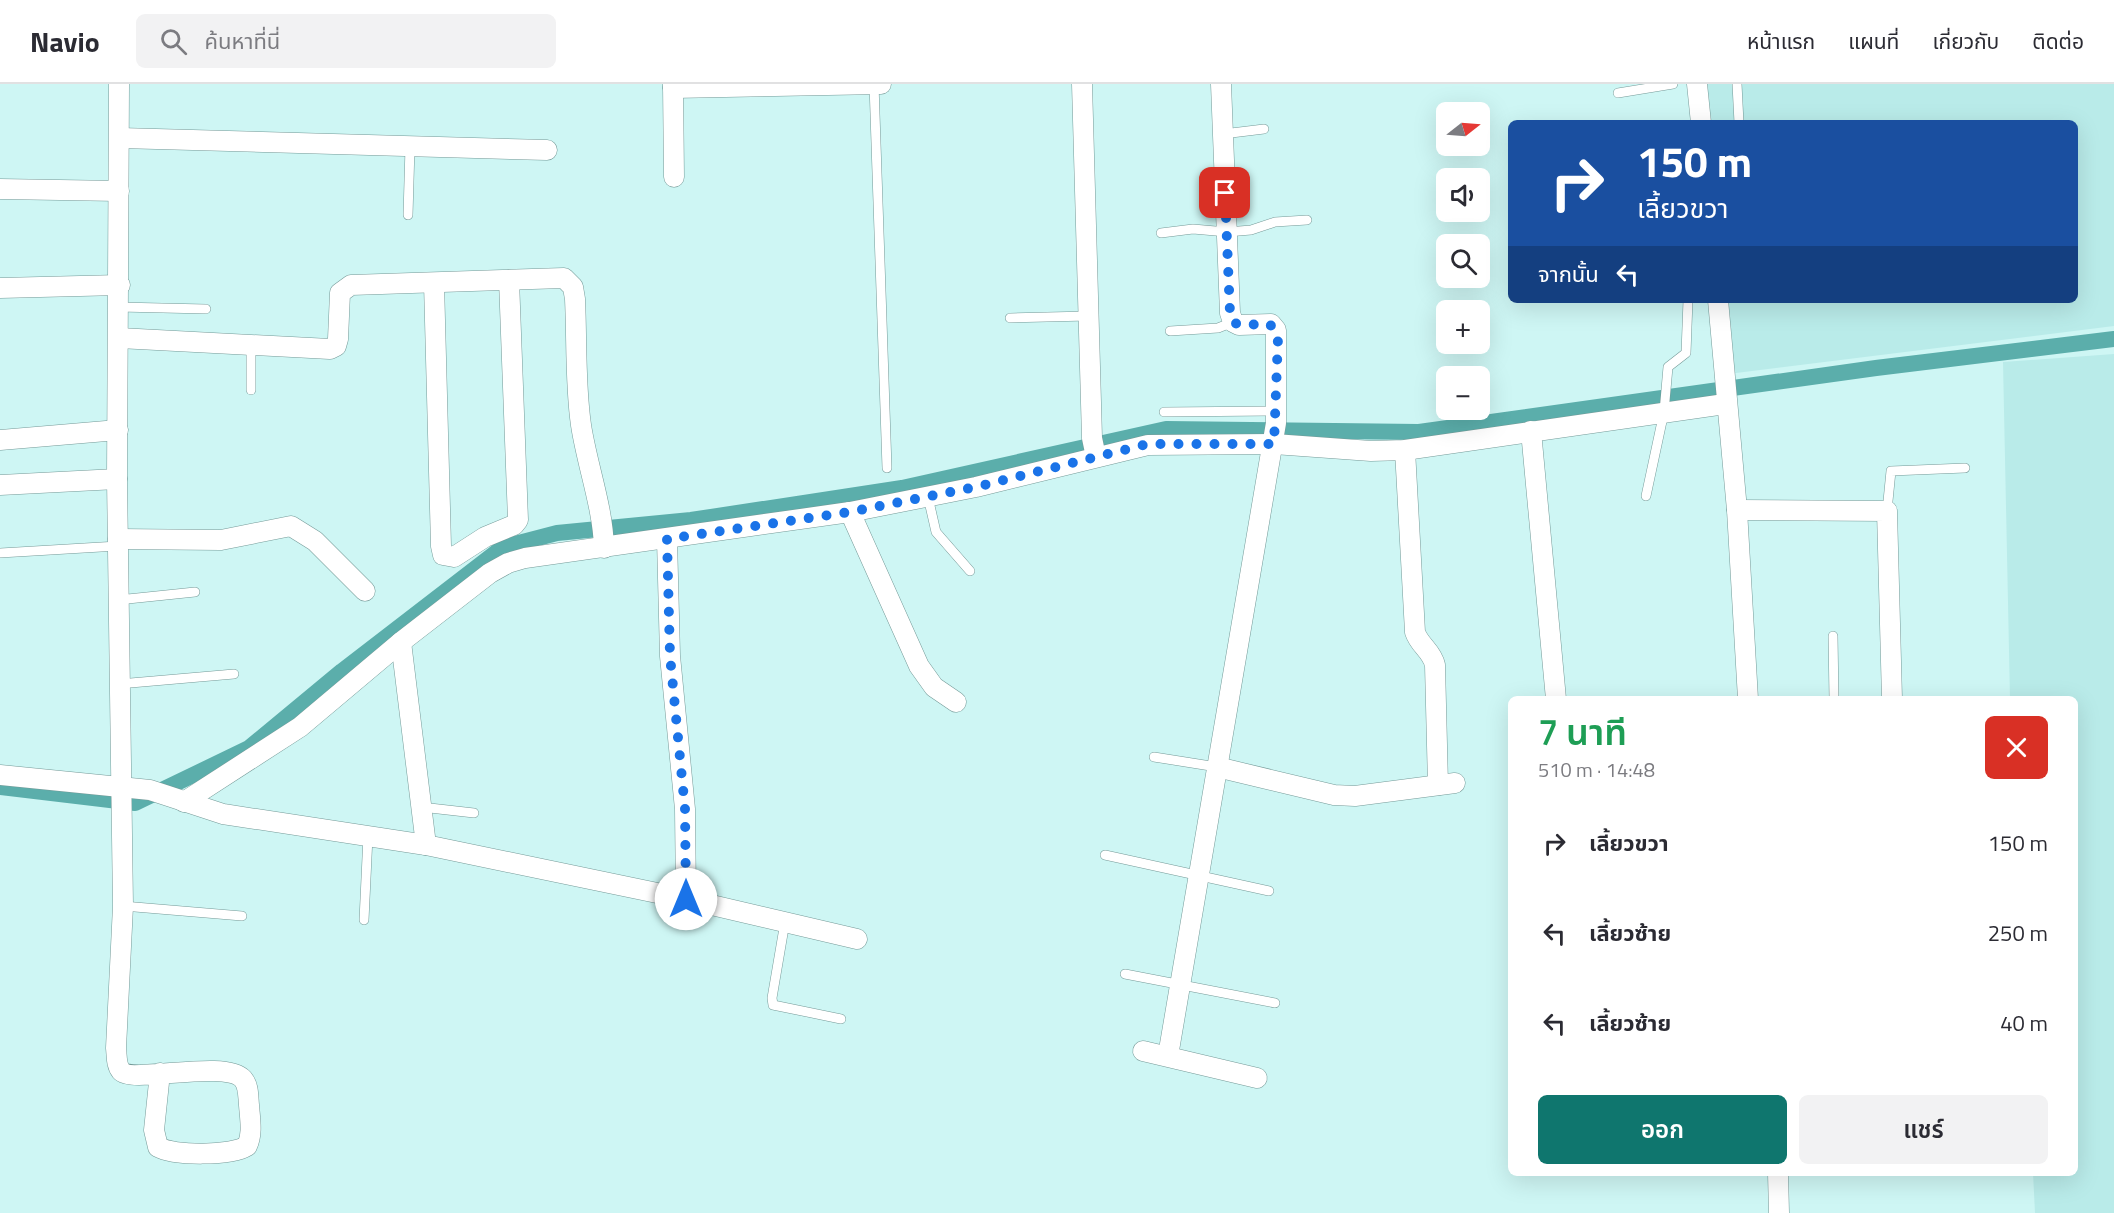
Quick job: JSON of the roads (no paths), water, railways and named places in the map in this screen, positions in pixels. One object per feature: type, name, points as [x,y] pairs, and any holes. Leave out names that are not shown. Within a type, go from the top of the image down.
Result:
[{"type":"street","points":[[119,84],[120,285],[117,479],[123,906],[116,1048],[118,1065],[128,1076],[160,1073],[231,1072],[242,1078],[248,1087],[251,1138],[248,1146],[229,1153],[167,1152],[158,1147],[154,1130],[160,1073]]},
{"type":"street","points":[[674,177],[673,86],[881,84]]},
{"type":"street","points":[[1082,84],[1094,449]]},
{"type":"street","points":[[1168,1056],[1275,429],[1276,330],[1270,324],[1239,325],[1233,322],[1230,313],[1221,84]]},
{"type":"street","points":[[1697,84],[1701,120]]},
{"type":"street","points":[[120,138],[548,150]]},
{"type":"street","points":[[0,189],[119,191]]},
{"type":"street","points":[[119,338],[330,349],[336,346],[338,339],[340,293],[351,285],[509,280],[554,276],[564,278],[573,287],[580,422],[604,536]]},
{"type":"street","points":[[434,283],[441,546],[443,555],[454,557],[485,537],[514,525],[518,520],[509,280]]},
{"type":"street","points":[[0,288],[120,285]]},
{"type":"street","points":[[1718,303],[1737,510],[1748,696]]},
{"type":"street","points":[[180,800],[300,728],[401,642],[490,573],[508,563],[604,536],[667,539],[850,512],[928,497],[1094,449],[1275,429],[1371,451],[1405,450],[1531,431],[1725,394]]},
{"type":"street","points":[[0,440],[118,430]]},
{"type":"street","points":[[1531,431],[1556,696]]},
{"type":"street","points":[[1217,767],[1334,795],[1355,796],[1447,784],[1435,665],[1433,657],[1419,642],[1414,632],[1405,450]]},
{"type":"street","points":[[0,484],[117,479]]},
{"type":"street","points":[[1737,510],[1887,511],[1892,696]]},
{"type":"street","points":[[850,512],[919,666],[934,687],[956,702]]},
{"type":"street","points":[[118,543],[221,540],[291,526],[315,541],[365,591]]},
{"type":"street","points":[[667,539],[670,656],[685,809],[686,899]]},
{"type":"street","points":[[401,642],[426,845]]},
{"type":"street","points":[[0,775],[120,796],[150,790],[223,814],[426,845],[686,899],[857,939]]},
{"type":"street","points":[[1143,1051],[1257,1078]]},
{"type":"street","points":[[1778,1176],[1779,1213]]},
{"type":"lane","points":[[874,84],[887,468]]},
{"type":"lane","points":[[1618,93],[1673,84]]},
{"type":"lane","points":[[1737,84],[1739,120]]},
{"type":"lane","points":[[1223,134],[1264,129]]},
{"type":"lane","points":[[408,215],[410,147]]},
{"type":"lane","points":[[1161,233],[1193,229],[1227,232],[1251,230],[1275,222],[1307,220]]},
{"type":"lane","points":[[1646,496],[1664,407],[1668,367],[1684,356],[1688,345],[1688,303]]},
{"type":"lane","points":[[119,307],[206,309]]},
{"type":"lane","points":[[1010,318],[1088,316]]},
{"type":"lane","points":[[1170,331],[1218,328],[1233,322]]},
{"type":"lane","points":[[251,345],[251,390]]},
{"type":"lane","points":[[1164,412],[1275,429]]},
{"type":"lane","points":[[1887,511],[1891,471],[1965,468]]},
{"type":"lane","points":[[928,497],[936,532],[970,571]]},
{"type":"lane","points":[[0,553],[118,543]]},
{"type":"lane","points":[[118,600],[195,592]]},
{"type":"lane","points":[[1833,636],[1834,696]]},
{"type":"lane","points":[[119,684],[234,674]]},
{"type":"lane","points":[[1154,757],[1217,767]]},
{"type":"lane","points":[[421,807],[474,813]]},
{"type":"lane","points":[[364,920],[368,836]]},
{"type":"lane","points":[[1105,855],[1269,891]]},
{"type":"lane","points":[[123,906],[242,916]]},
{"type":"lane","points":[[785,922],[772,998],[773,1005],[841,1019]]},
{"type":"lane","points":[[1125,974],[1275,1003]]},
{"type":"waterway","points":[[0,787],[135,803],[249,748],[342,671],[503,547],[557,533],[691,520],[902,488],[1166,429],[1419,432],[1876,368],[2114,339]]}]
